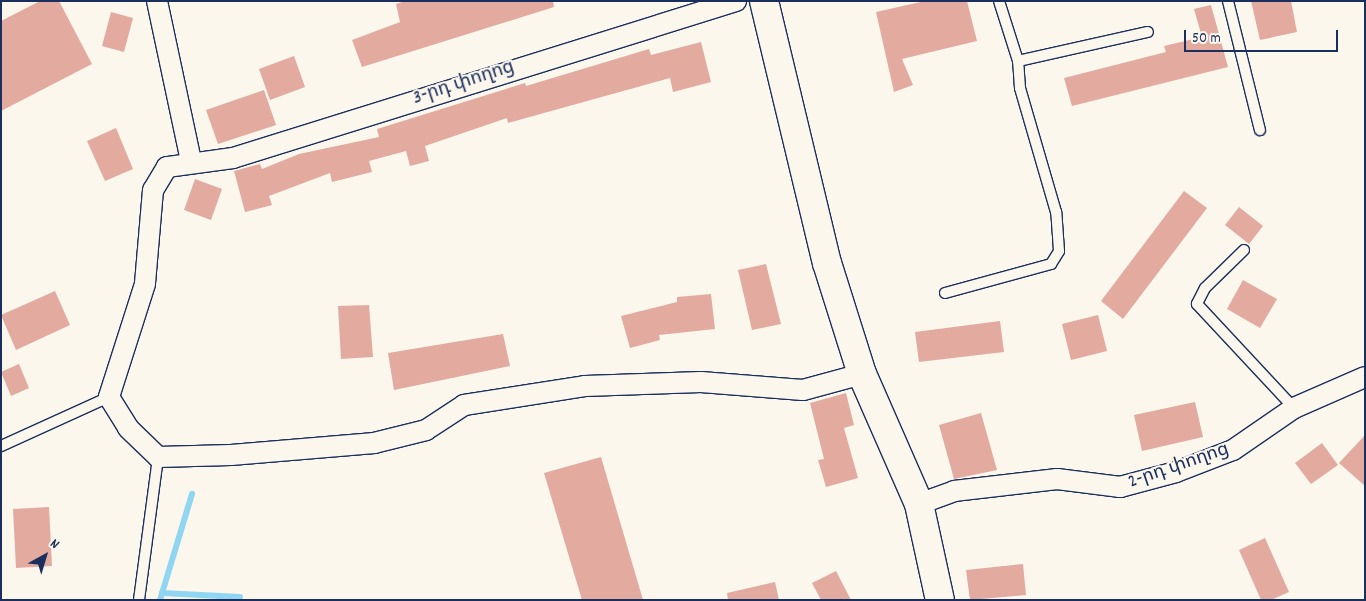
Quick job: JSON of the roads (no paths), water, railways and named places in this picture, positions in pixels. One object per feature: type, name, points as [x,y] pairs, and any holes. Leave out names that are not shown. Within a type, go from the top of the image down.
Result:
[{"type":"street","points":[[157,1],[190,161]]},
{"type":"street","name":"3-րդ փողոց","points":[[109,397],[145,284],[153,190],[167,167],[190,161],[233,158],[736,1]]},
{"type":"street","points":[[764,1],[827,263],[862,374],[919,504],[940,600]]},
{"type":"street","points":[[109,397],[128,428],[158,456],[374,443],[426,430],[464,405],[585,386],[701,382],[803,390],[862,374]]},
{"type":"street","name":"2-րդ փողոց","points":[[919,504],[954,492],[1057,479],[1120,487],[1233,450],[1294,408],[1365,377]]},
{"type":"lane","points":[[945,293],[1051,264],[1059,251],[1056,212],[1020,88],[1018,61],[999,1]]},
{"type":"lane","points":[[1228,1],[1260,130]]},
{"type":"lane","points":[[1018,61],[1148,32]]},
{"type":"lane","points":[[1244,250],[1205,288],[1197,304],[1294,408]]},
{"type":"lane","points":[[1,446],[109,397]]},
{"type":"lane","points":[[139,600],[158,456]]},
{"type":"waterway","points":[[160,600],[192,494]]},
{"type":"waterway","points":[[162,593],[240,597]]}]
